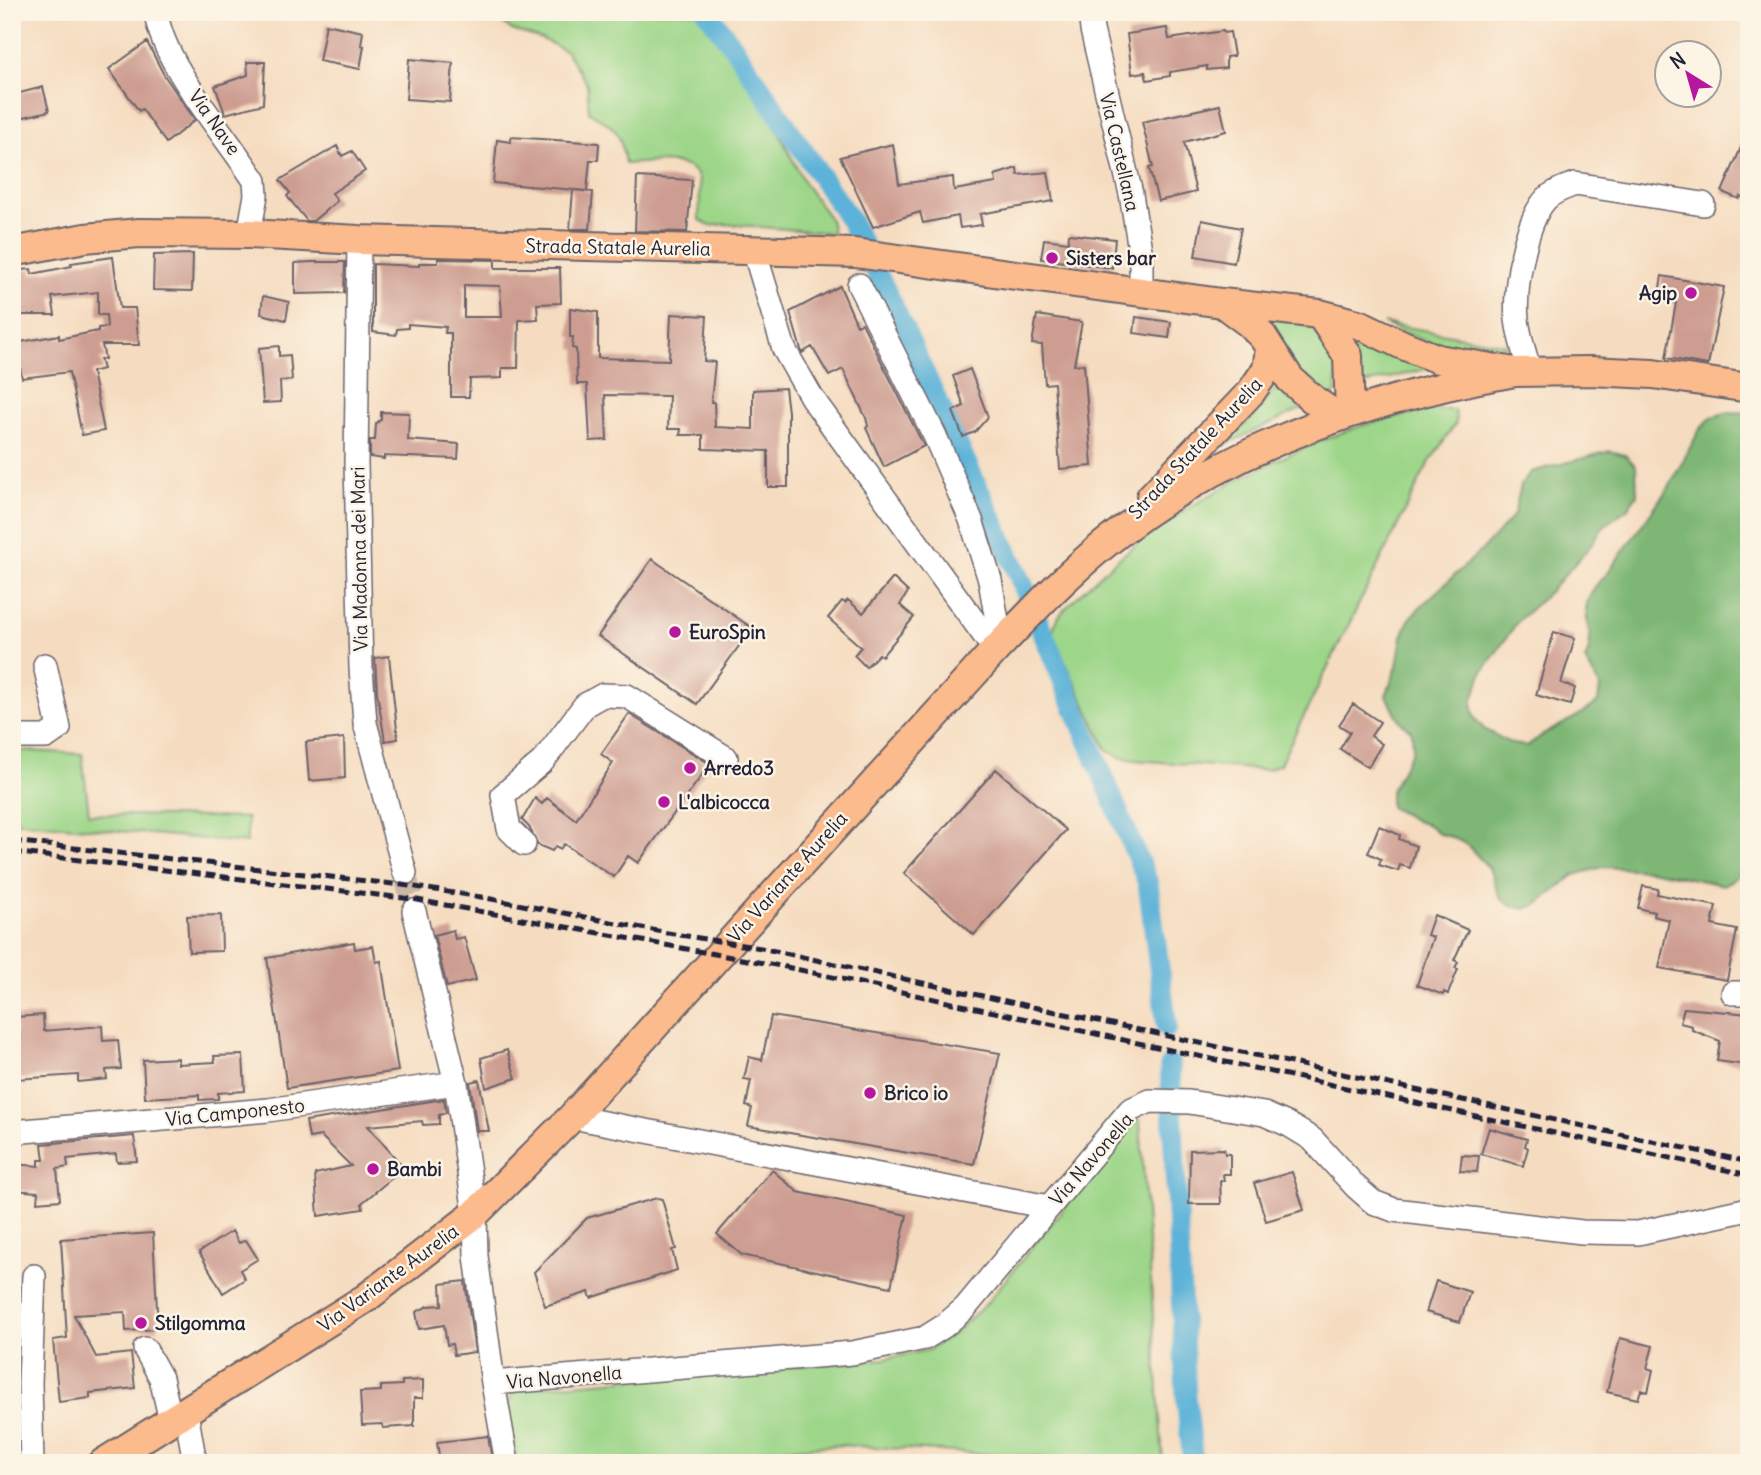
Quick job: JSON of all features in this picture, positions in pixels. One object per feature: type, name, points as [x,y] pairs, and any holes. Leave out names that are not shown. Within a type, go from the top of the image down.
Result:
[{"type":"main road","name":"Strada Statale Aurelia","points":[[12,252],[85,238],[139,233],[249,234],[359,240],[866,254],[1320,314],[1361,325],[1438,359],[1522,372],[1653,374],[1749,388]]},
{"type":"main road","name":"Strada Statale Aurelia","points":[[1222,303],[1249,323],[1290,379],[1314,401],[1344,415]]},
{"type":"main road","points":[[1320,314],[1348,356],[1344,415]]},
{"type":"main road","name":"Strada Statale Aurelia","points":[[1109,541],[1251,393],[1267,369],[1270,349]]},
{"type":"main road","name":"Strada Statale Aurelia","points":[[1417,392],[1522,372]]},
{"type":"main road","name":"Via Variante Aurelia","points":[[103,1463],[366,1298],[475,1214],[572,1117],[1050,592],[1109,541],[1174,495],[1287,435],[1417,392]]},
{"type":"street","name":"Via Nave","points":[[156,12],[157,23],[173,62],[255,181],[256,195],[249,234]]},
{"type":"street","name":"Via Castellana","points":[[1090,12],[1133,207],[1141,256],[1142,292]]},
{"type":"street","points":[[1522,372],[1517,305],[1526,236],[1547,199],[1557,191],[1575,184],[1703,204]]},
{"type":"street","name":"Via Madonna dei Mari","points":[[359,240],[356,464],[365,723],[405,873]]},
{"type":"street","points":[[754,250],[784,349],[812,398],[1004,641]]},
{"type":"street","points":[[859,285],[935,436],[971,520],[990,580],[1004,641]]},
{"type":"street","points":[[12,737],[46,737],[59,727],[45,665]]},
{"type":"street","points":[[524,844],[509,829],[503,794],[543,761],[585,705],[603,695],[627,696],[726,758]]},
{"type":"street","points":[[414,911],[456,1083],[475,1214],[476,1256],[493,1383],[507,1463]]},
{"type":"street","name":"Via Camponesto","points":[[12,1132],[268,1110],[456,1083]]},
{"type":"street","name":"Via Navonella","points":[[493,1383],[852,1353],[925,1338],[965,1308],[1130,1110],[1150,1101],[1189,1102],[1264,1114],[1289,1125],[1312,1139],[1373,1202],[1394,1210],[1582,1232],[1638,1233],[1749,1209]]},
{"type":"street","points":[[572,1117],[1049,1208]]},
{"type":"street","points":[[32,1463],[30,1382],[34,1276]]},
{"type":"street","points":[[145,1349],[161,1378],[195,1463]]},
{"type":"green space","points":[[500,12],[700,12],[774,123],[805,184],[830,219],[833,233],[725,224],[711,226],[699,220],[700,186],[695,173],[688,167],[668,162],[625,164],[616,132],[589,112],[587,84],[566,51],[542,39],[512,30],[502,22]]},
{"type":"green space","points":[[1270,317],[1308,326],[1331,343],[1336,361],[1337,391],[1332,398],[1299,376],[1274,331]]},
{"type":"green space","points":[[1383,323],[1509,345],[1492,350],[1460,350],[1429,342]]},
{"type":"green space","points":[[1349,330],[1435,367],[1360,385]]},
{"type":"green space","points":[[1282,386],[1303,408],[1212,451],[1241,428],[1275,390]]},
{"type":"green space","points":[[1429,410],[1455,410],[1456,423],[1427,466],[1280,764],[1266,770],[1134,760],[1120,757],[1106,749],[1052,633],[1064,609],[1141,541],[1173,518],[1240,478],[1346,431]]},
{"type":"green space","points":[[1729,412],[1749,413],[1749,859],[1736,878],[1723,885],[1650,870],[1603,867],[1574,875],[1538,904],[1525,909],[1511,906],[1500,898],[1489,868],[1468,846],[1390,807],[1390,792],[1413,750],[1412,732],[1401,722],[1386,696],[1409,620],[1483,549],[1514,515],[1521,485],[1531,472],[1610,451],[1625,455],[1636,466],[1637,495],[1628,508],[1604,526],[1588,549],[1551,590],[1518,621],[1482,673],[1472,702],[1474,717],[1484,729],[1512,744],[1527,746],[1590,708],[1598,702],[1600,687],[1585,660],[1590,638],[1586,609],[1588,599],[1669,487],[1700,429],[1712,417]]},
{"type":"green space","points":[[12,750],[82,754],[89,814],[247,818],[247,843],[12,821]]},
{"type":"green space","points":[[1137,1118],[1140,1121],[1163,1463],[1070,1463],[1038,1457],[840,1445],[763,1450],[761,1463],[517,1463],[506,1406],[513,1393],[522,1388],[884,1359],[929,1350],[953,1334],[986,1304]]},
{"type":"building","points":[[326,24],[363,32],[361,45],[364,46],[360,69],[319,61]]},
{"type":"building","points":[[1167,28],[1169,39],[1230,32],[1234,56],[1226,57],[1226,68],[1207,70],[1207,66],[1170,72],[1170,76],[1147,80],[1145,72],[1132,74],[1127,34]]},
{"type":"building","points":[[147,42],[164,75],[195,120],[166,143],[109,69]]},
{"type":"building","points":[[409,59],[453,63],[450,102],[406,99]]},
{"type":"building","points":[[247,62],[265,62],[263,104],[225,114],[215,86],[248,75]]},
{"type":"building","points":[[43,87],[49,111],[12,120],[12,95]]},
{"type":"building","points":[[1220,105],[1226,131],[1184,142],[1196,192],[1158,201],[1149,168],[1153,167],[1142,122]]},
{"type":"building","points":[[1749,129],[1749,200],[1722,192]]},
{"type":"building","points":[[511,137],[599,143],[598,160],[590,160],[587,191],[493,183],[497,140],[511,142]]},
{"type":"building","points":[[893,144],[899,184],[953,177],[954,190],[996,183],[995,175],[1017,168],[1018,175],[1048,172],[1053,201],[980,214],[982,225],[960,228],[958,216],[923,223],[920,212],[873,227],[840,157]]},
{"type":"building","points":[[337,146],[342,156],[352,151],[365,171],[332,193],[337,201],[313,221],[307,221],[287,196],[290,193],[280,180]]},
{"type":"building","points":[[637,177],[692,180],[687,232],[635,231]]},
{"type":"building","points":[[573,190],[593,192],[590,229],[570,229]]},
{"type":"building","points":[[1202,220],[1241,228],[1234,263],[1195,256]]},
{"type":"building","points":[[1069,234],[1115,239],[1112,268],[1041,259],[1044,239],[1068,242]]},
{"type":"building","points":[[193,254],[192,291],[153,290],[154,255]]},
{"type":"building","points":[[113,257],[120,308],[135,308],[139,345],[102,345],[105,359],[100,359],[103,369],[92,372],[104,431],[82,435],[69,372],[22,378],[15,343],[59,335],[59,339],[107,327],[106,315],[98,315],[98,292],[52,297],[55,315],[12,315],[12,271],[31,269],[32,274],[72,266],[71,263]]},
{"type":"building","points":[[438,259],[495,260],[495,268],[560,268],[561,303],[537,304],[538,319],[519,320],[518,368],[502,368],[502,378],[470,379],[469,397],[451,397],[451,333],[445,333],[446,327],[408,324],[408,328],[397,329],[396,335],[373,332],[373,264],[419,266],[419,263],[438,263]],"holes":[[[464,285],[500,286],[502,317],[464,317]]]},
{"type":"building","points":[[345,262],[344,293],[295,294],[295,263]]},
{"type":"building","points":[[1662,276],[1724,287],[1708,365],[1666,358],[1676,303],[1658,299]]},
{"type":"building","points":[[840,286],[857,325],[862,323],[924,446],[884,467],[866,428],[866,418],[843,369],[829,376],[812,347],[802,353],[790,312]]},
{"type":"building","points":[[263,296],[289,302],[286,320],[261,314]]},
{"type":"building","points":[[570,308],[598,312],[598,358],[669,360],[671,314],[707,316],[704,361],[715,362],[711,402],[714,402],[715,427],[753,429],[753,390],[785,388],[788,412],[788,487],[768,487],[768,451],[703,449],[703,435],[680,435],[681,429],[668,429],[669,396],[605,395],[607,440],[590,441],[587,384],[577,384],[576,349],[572,348],[573,337],[570,337]]},
{"type":"building","points":[[1037,315],[1082,322],[1074,365],[1084,364],[1092,466],[1060,469],[1054,383],[1045,384],[1042,345],[1032,344]]},
{"type":"building","points":[[1136,317],[1171,322],[1169,338],[1134,333]]},
{"type":"building","points":[[279,346],[279,356],[290,355],[292,380],[280,381],[281,402],[263,403],[259,348]]},
{"type":"building","points":[[970,369],[988,417],[975,432],[963,437],[953,411],[964,406],[953,376]]},
{"type":"building","points":[[381,412],[409,413],[408,440],[459,444],[458,459],[370,457],[370,440],[375,440],[376,424],[381,419]]},
{"type":"building","name":"EuroSpin","points":[[652,559],[752,628],[697,704],[598,636]]},
{"type":"building","points":[[893,578],[908,592],[900,605],[914,617],[882,656],[879,654],[866,667],[854,655],[861,647],[828,618],[842,601],[845,603],[848,600],[863,613]]},
{"type":"building","points":[[1554,632],[1575,638],[1561,683],[1575,688],[1570,705],[1536,695]]},
{"type":"building","points":[[389,656],[398,739],[385,741],[375,658]]},
{"type":"building","points":[[1353,704],[1380,722],[1371,736],[1382,744],[1368,767],[1340,749],[1350,732],[1339,725]]},
{"type":"building","points":[[629,714],[710,764],[638,863],[628,856],[614,877],[564,844],[560,849],[556,846],[552,851],[538,845],[529,827],[522,820],[535,798],[542,804],[547,798],[576,820],[613,763],[601,754]]},
{"type":"building","points":[[344,738],[345,778],[309,781],[306,742]]},
{"type":"building","points":[[996,769],[1066,830],[974,935],[904,873]]},
{"type":"building","points":[[1379,826],[1416,846],[1410,868],[1400,865],[1398,871],[1379,865],[1381,859],[1368,853]]},
{"type":"building","points":[[1643,886],[1658,889],[1657,894],[1716,906],[1712,925],[1737,930],[1727,980],[1659,968],[1669,920],[1638,908]]},
{"type":"building","points":[[221,915],[222,951],[189,952],[187,916]]},
{"type":"building","points":[[1434,915],[1468,930],[1454,960],[1458,962],[1455,968],[1458,969],[1448,994],[1444,992],[1443,995],[1417,985],[1433,937],[1427,935]]},
{"type":"building","points":[[453,930],[455,939],[464,937],[476,980],[447,987],[434,935]]},
{"type":"building","points":[[354,942],[355,949],[373,946],[376,962],[381,961],[398,1071],[287,1088],[267,958]]},
{"type":"building","points":[[1684,1008],[1749,1014],[1747,1065],[1717,1061],[1720,1041],[1692,1030],[1692,1026],[1680,1023]]},
{"type":"building","points":[[43,1015],[44,1031],[102,1026],[103,1041],[118,1040],[121,1069],[106,1070],[107,1079],[78,1082],[78,1075],[16,1079],[13,1032],[16,1033],[15,1017]]},
{"type":"building","name":"Brico io","points":[[771,1016],[1000,1053],[974,1164],[748,1126],[752,1108],[746,1106],[751,1080],[744,1079],[749,1057],[762,1060]]},
{"type":"building","points":[[507,1050],[516,1078],[486,1088],[481,1058]]},
{"type":"building","points":[[243,1055],[245,1091],[218,1093],[218,1099],[199,1100],[199,1095],[145,1098],[143,1060],[178,1058],[178,1064],[215,1062],[214,1056]]},
{"type":"building","points":[[479,1080],[489,1131],[477,1131],[470,1082]]},
{"type":"building","points":[[444,1099],[446,1113],[439,1115],[439,1124],[423,1125],[422,1121],[368,1126],[404,1168],[362,1203],[363,1209],[318,1216],[315,1174],[351,1166],[321,1136],[309,1138],[306,1121]]},
{"type":"building","points":[[1489,1128],[1527,1139],[1525,1146],[1528,1148],[1523,1166],[1481,1154]]},
{"type":"building","points":[[134,1136],[137,1161],[117,1162],[116,1154],[67,1159],[68,1167],[57,1169],[60,1200],[37,1202],[38,1192],[12,1190],[12,1164],[39,1166],[39,1160],[44,1160],[42,1144]]},
{"type":"building","points":[[1224,1149],[1225,1154],[1230,1154],[1230,1174],[1223,1174],[1224,1181],[1220,1181],[1221,1204],[1189,1204],[1190,1150]]},
{"type":"building","points":[[1462,1155],[1479,1156],[1477,1172],[1460,1171]]},
{"type":"building","points":[[772,1170],[798,1192],[907,1215],[891,1287],[742,1255],[717,1234]]},
{"type":"building","points":[[1292,1172],[1304,1210],[1266,1221],[1254,1183]]},
{"type":"building","points":[[657,1198],[662,1199],[676,1249],[672,1250],[677,1270],[591,1298],[589,1292],[545,1306],[534,1272],[587,1218]]},
{"type":"building","points":[[232,1231],[239,1243],[246,1240],[258,1259],[240,1270],[245,1279],[223,1293],[199,1252]]},
{"type":"building","points":[[153,1233],[158,1329],[126,1331],[125,1312],[74,1315],[96,1357],[131,1353],[135,1388],[90,1393],[90,1398],[59,1402],[53,1340],[67,1338],[61,1239]]},
{"type":"building","points":[[465,1281],[475,1352],[454,1355],[452,1344],[447,1345],[444,1325],[419,1329],[416,1312],[428,1306],[442,1305],[441,1284]]},
{"type":"building","points":[[1436,1281],[1470,1292],[1460,1322],[1426,1312]]},
{"type":"building","points":[[1620,1338],[1653,1346],[1647,1368],[1653,1370],[1648,1392],[1641,1390],[1638,1399],[1607,1392]]},
{"type":"building","points":[[423,1380],[423,1398],[414,1398],[414,1426],[383,1428],[382,1424],[362,1425],[360,1392],[381,1391],[381,1386],[402,1385],[402,1381]]},
{"type":"building","points":[[488,1436],[492,1460],[481,1463],[440,1463],[437,1442]]},
{"type":"waterway","points":[[707,12],[850,220],[889,297],[1019,576],[1148,883],[1167,1027]]},
{"type":"waterway","points":[[1170,1065],[1186,1396],[1193,1463]]},
{"type":"tunnel","points":[[405,873],[414,911]]},
{"type":"railway","points":[[12,841],[402,885],[761,948],[1749,1162]]},
{"type":"railway","points":[[12,852],[412,899],[786,967],[1749,1175]]},
{"type":"place","name":"Sisters bar","points":[[1052,258]]},
{"type":"place","name":"Agip","points":[[1691,293]]},
{"type":"place","name":"EuroSpin","points":[[675,632]]},
{"type":"place","name":"Arredo3","points":[[690,768]]},
{"type":"place","name":"L'albicocca","points":[[664,802]]},
{"type":"place","name":"Brico io","points":[[870,1093]]},
{"type":"place","name":"Bambi","points":[[373,1169]]},
{"type":"place","name":"Stilgomma","points":[[141,1323]]}]
